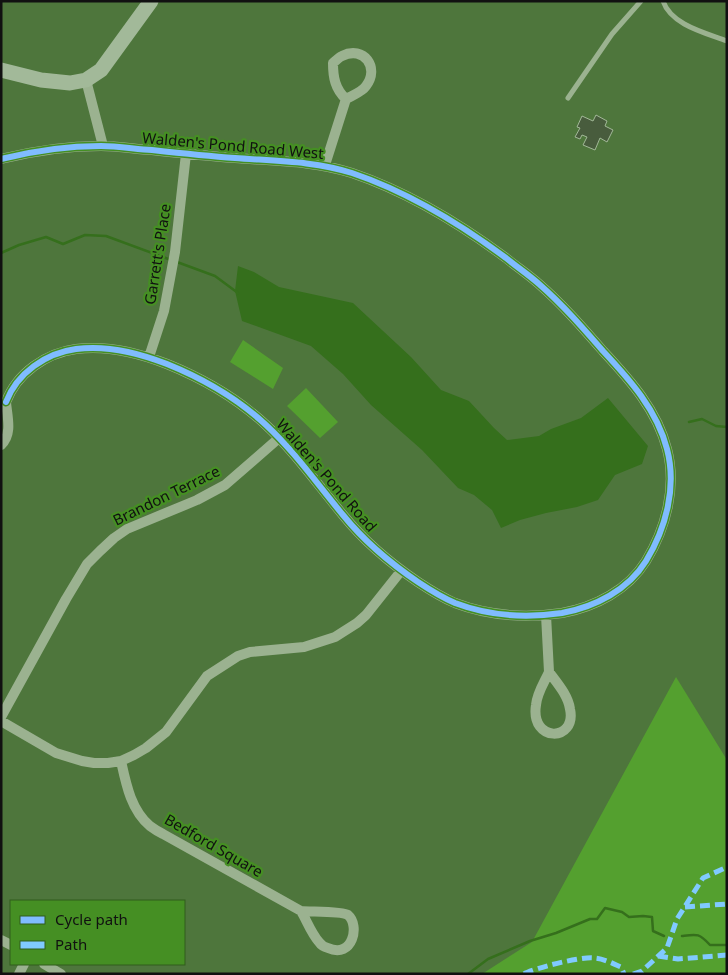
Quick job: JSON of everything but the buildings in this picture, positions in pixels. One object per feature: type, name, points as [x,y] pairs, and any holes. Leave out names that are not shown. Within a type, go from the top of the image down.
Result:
[{"type":"street","points":[[1,70],[41,80],[70,84],[86,80],[101,70],[151,1]]},
{"type":"street","points":[[324,165],[346,99],[365,87],[371,77],[371,65],[361,54],[352,52],[341,56],[333,63],[333,76],[340,94],[346,99]]},
{"type":"street","points":[[86,80],[103,146]]},
{"type":"street","name":"Walden's Pond Road West","points":[[1,159],[20,154],[65,148],[103,146],[324,165],[352,173],[403,193],[441,214],[488,245],[538,282],[624,374],[656,418],[667,449],[671,470],[668,509],[662,530],[647,560],[621,589],[607,598],[573,611],[532,616],[511,615],[470,607]]},
{"type":"street","name":"Garrett's Place","points":[[149,357],[164,311],[175,252],[186,154]]},
{"type":"street","name":"Walden's Pond Road","points":[[1,445],[6,440],[8,434],[3,402],[17,380],[32,366],[59,352],[80,348],[102,349],[149,357],[193,374],[248,410],[268,427],[298,458],[350,523],[380,553],[401,570],[437,594],[470,607]]},
{"type":"street","name":"Brandon Terrace","points":[[1,717],[87,564],[114,538],[127,529],[197,500],[225,485],[279,438]]},
{"type":"street","points":[[1,721],[64,756],[94,763],[121,761],[146,748],[166,732],[207,676],[238,656],[250,652],[304,647],[335,637],[366,615],[401,570]]},
{"type":"street","points":[[546,615],[549,672],[538,695],[535,707],[536,720],[540,727],[544,732],[554,734],[566,729],[571,720],[571,711],[568,700],[549,672]]},
{"type":"street","name":"Bedford Square","points":[[121,761],[130,796],[138,812],[150,825],[301,911],[347,914],[350,917],[354,931],[350,943],[346,948],[334,951],[322,946],[313,934],[301,911]]},
{"type":"street","points":[[46,965],[61,974]]},
{"type":"lane","points":[[568,98],[612,34],[641,1]]},
{"type":"lane","points":[[663,1],[675,18],[686,26],[727,41]]},
{"type":"shaded area","points":[[238,266],[254,272],[279,287],[353,303],[411,357],[441,390],[469,401],[507,440],[539,436],[551,429],[581,418],[608,398],[648,446],[642,464],[615,475],[598,500],[577,507],[520,520],[501,528],[492,510],[474,495],[458,488],[422,450],[371,405],[343,374],[311,346],[242,321],[235,291]]},
{"type":"shaded area","points":[[243,340],[283,368],[273,389],[230,362]]},
{"type":"shaded area","points":[[306,388],[338,422],[320,438],[287,406]]},
{"type":"shaded area","points":[[676,677],[727,760],[727,974],[482,974],[532,942]]},
{"type":"waterway","points":[[1,253],[19,245],[46,237],[63,244],[85,235],[106,236],[171,260]]},
{"type":"waterway","points":[[177,262],[215,276],[238,293]]},
{"type":"waterway","points":[[689,422],[702,419],[716,426],[727,427]]},
{"type":"waterway","points":[[468,974],[488,959],[530,941],[590,919],[597,919],[605,908],[622,912],[629,917],[652,917],[653,931],[664,936]]},
{"type":"waterway","points":[[682,936],[698,935],[710,945],[727,945]]},
{"type":"marked path","points":[[633,974],[642,971],[667,948],[677,919],[703,878],[727,867]]},
{"type":"marked path","points":[[685,907],[727,904]]},
{"type":"marked path","points":[[658,956],[678,959],[727,955]]},
{"type":"marked path","points":[[524,974],[559,963],[588,958],[608,961],[621,967],[624,974]]},
{"type":"cycle path","points":[[1,159],[51,150],[101,146],[294,162],[324,166],[352,173],[413,199],[470,233],[535,281],[556,300],[623,373],[657,421],[667,449],[671,478],[668,507],[659,535],[646,561],[630,581],[610,596],[587,606],[562,613],[508,615],[481,611],[440,596],[397,567],[351,525],[277,435],[232,398],[181,370],[134,353],[111,349],[87,348],[65,351],[34,366],[17,382],[6,402]]}]
